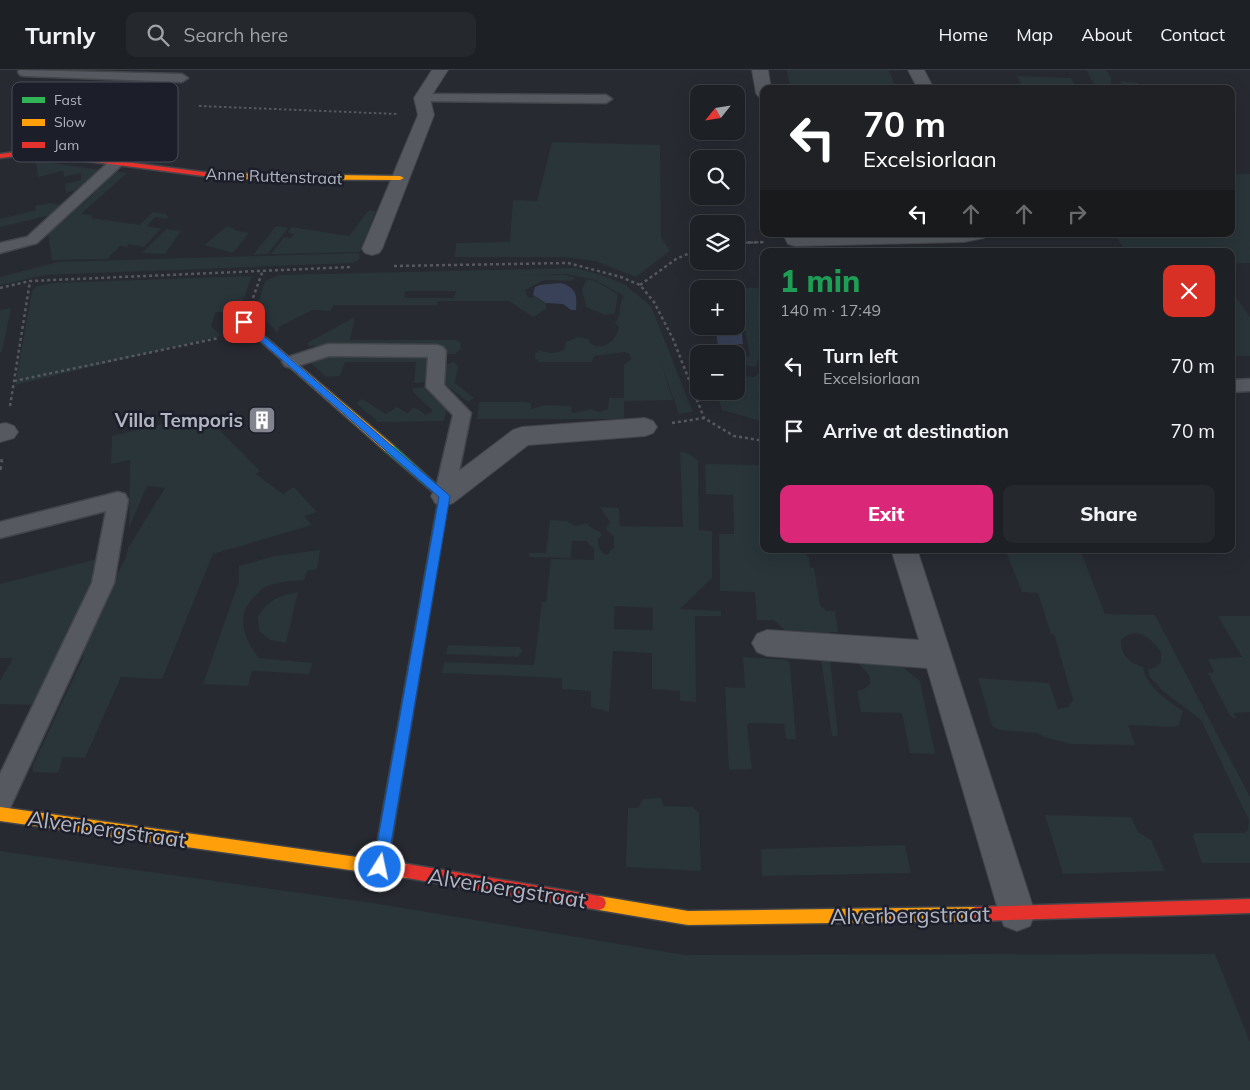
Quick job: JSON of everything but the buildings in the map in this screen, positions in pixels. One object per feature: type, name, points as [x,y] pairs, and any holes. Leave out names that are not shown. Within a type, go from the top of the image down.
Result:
[{"type":"street","points":[[372,249],[400,178],[424,106],[440,70]]},
{"type":"street","points":[[760,70],[763,85]]},
{"type":"street","points":[[916,70],[924,85]]},
{"type":"street","name":"Anne Ruttenstraat","points":[[117,162],[226,177],[400,178]]},
{"type":"street","points":[[794,237],[795,240],[855,245],[952,237]]},
{"type":"street","points":[[244,322],[444,496]]},
{"type":"street","points":[[380,867],[444,496],[522,436],[645,427]]},
{"type":"street","name":"Alverbergstraat","points":[[905,553],[1017,913]]},
{"type":"street","points":[[767,643],[938,655]]},
{"type":"street","name":"Alverbergstraat","points":[[0,814],[380,867],[688,918],[1017,913],[1250,906]]},
{"type":"lane","points":[[24,72],[98,75],[114,73],[182,78]]},
{"type":"lane","points":[[424,106],[606,99]]},
{"type":"lane","points":[[0,248],[32,240],[117,162]]},
{"type":"lane","points":[[291,362],[328,350],[437,351],[435,387],[462,413],[444,496]]},
{"type":"lane","points":[[1235,386],[1250,385]]},
{"type":"lane","points":[[0,530],[118,500],[102,583],[0,800]]},
{"type":"path","points":[[90,82],[98,75]]},
{"type":"path","points":[[199,106],[424,106]]},
{"type":"path","points":[[640,285],[676,259],[690,253]]},
{"type":"path","points":[[387,266],[568,263],[621,277],[640,285],[654,302],[673,339],[704,418],[734,436],[760,440]]},
{"type":"path","points":[[0,288],[30,280],[358,267]]},
{"type":"path","points":[[0,470],[3,432],[14,381],[30,280]]},
{"type":"path","points":[[14,381],[254,330]]},
{"type":"shaded area","points":[[787,70],[905,70],[889,71],[895,85],[789,85]]},
{"type":"shaded area","points":[[1086,70],[1106,70],[1111,78],[1111,85],[1095,85]]},
{"type":"shaded area","points":[[1017,76],[1071,78],[1075,85],[1021,85]]},
{"type":"shaded area","points":[[1121,81],[1139,83],[1139,85],[1121,85]]},
{"type":"shaded area","points":[[552,142],[660,145],[661,237],[670,251],[636,277],[595,261],[563,257],[455,257],[456,243],[510,242],[513,200],[537,201]]},
{"type":"shaded area","points":[[36,162],[101,170],[81,189],[66,193],[65,184],[81,180],[81,173],[64,177],[63,171],[38,177]]},
{"type":"shaded area","points":[[116,171],[127,173],[81,214],[93,215],[91,218],[140,225],[153,212],[167,214],[166,216],[169,216],[167,219],[155,217],[147,226],[161,229],[144,247],[129,244],[127,247],[120,246],[107,259],[52,260],[48,233],[78,205],[81,206]]},
{"type":"shaded area","points":[[1235,174],[1250,174],[1250,263],[1235,263],[1235,248],[1124,248],[1116,237],[1235,237]]},
{"type":"shaded area","points":[[49,203],[62,205],[51,215],[0,227],[0,219],[36,210],[35,206]]},
{"type":"shaded area","points":[[368,211],[376,211],[360,252],[271,254],[284,237],[291,238],[294,234],[288,232],[292,227],[349,236]]},
{"type":"shaded area","points":[[227,226],[249,233],[233,253],[204,245]]},
{"type":"shaded area","points":[[276,226],[288,228],[268,254],[253,255]]},
{"type":"shaded area","points":[[166,229],[181,231],[165,254],[142,253]]},
{"type":"shaded area","points":[[359,253],[360,259],[353,263],[45,275],[0,285],[0,277],[58,262]]},
{"type":"shaded area","points":[[576,268],[604,276],[624,284],[651,306],[693,412],[679,414],[660,360],[673,400],[624,401],[624,419],[477,419],[479,402],[524,402],[531,403],[531,409],[546,405],[571,406],[572,413],[592,409],[598,412],[608,409],[609,398],[624,398],[624,365],[631,359],[629,354],[625,352],[594,356],[592,362],[539,362],[535,358],[535,354],[540,350],[552,353],[564,350],[566,342],[577,337],[589,339],[589,342],[594,345],[603,346],[615,337],[619,328],[615,323],[619,316],[624,296],[595,280],[566,274],[518,276],[565,275],[576,278],[571,281],[544,280],[525,290],[528,298],[535,297],[546,303],[546,309],[533,317],[509,301],[438,301],[437,305],[333,305],[331,311],[312,310],[279,327],[278,333],[258,314],[257,307],[265,281],[279,275]],"holes":[[[405,291],[456,291],[454,298],[404,298]]]},
{"type":"shaded area","points":[[252,276],[239,312],[216,312],[211,326],[221,336],[15,385],[32,291],[37,286],[54,283]]},
{"type":"shaded area","points":[[586,279],[595,281],[618,294],[615,313],[605,315],[586,307],[582,290]]},
{"type":"shaded area","points":[[745,288],[760,288],[760,356],[756,367],[745,365],[745,356],[750,356],[745,320],[747,320]]},
{"type":"shaded area","points":[[1235,296],[1250,317],[1250,356],[1235,356]]},
{"type":"shaded area","points":[[11,308],[2,352],[0,352],[0,310]]},
{"type":"shaded area","points":[[355,317],[350,340],[456,340],[461,343],[460,350],[455,354],[447,354],[445,347],[440,345],[308,346],[307,343]]},
{"type":"shaded area","points":[[422,356],[429,360],[427,382],[414,383],[416,362],[345,362],[340,376],[326,377],[311,363],[313,358]]},
{"type":"shaded area","points":[[454,362],[458,366],[455,383],[474,398],[468,402],[446,385],[446,364]]},
{"type":"shaded area","points":[[759,373],[760,375],[760,421],[722,410],[719,400],[745,400],[746,376],[754,377]]},
{"type":"shaded area","points":[[427,387],[447,407],[444,421],[378,422],[356,403],[362,399],[386,414],[397,407],[407,413],[414,407],[426,415],[433,411],[413,392],[413,388]]},
{"type":"shaded area","points":[[204,414],[260,471],[256,474],[283,494],[294,487],[317,512],[304,516],[312,525],[213,554],[162,679],[121,677],[85,758],[63,757],[58,773],[33,772],[33,765],[83,658],[84,651],[80,650],[126,557],[128,548],[165,488],[147,486],[129,528],[130,460],[111,464],[112,436]]},
{"type":"shaded area","points":[[680,452],[685,452],[698,460],[699,530],[712,531],[712,578],[680,609],[721,611],[721,616],[695,616],[696,702],[680,701],[680,691],[652,689],[652,653],[613,651],[609,712],[591,707],[591,691],[562,689],[562,678],[442,673],[444,662],[534,665],[542,602],[546,602],[551,559],[594,560],[594,549],[586,541],[572,541],[571,558],[529,557],[529,553],[546,553],[550,520],[567,521],[575,526],[586,523],[602,535],[598,539],[599,547],[607,555],[614,547],[614,537],[606,529],[610,522],[600,507],[619,508],[620,526],[683,527]],"holes":[[[615,606],[653,608],[653,630],[614,629]]]},
{"type":"shaded area","points":[[705,464],[760,465],[760,553],[804,553],[809,557],[810,568],[814,568],[820,605],[827,611],[835,611],[838,632],[830,632],[830,636],[789,634],[774,620],[757,620],[755,592],[720,591],[719,534],[734,534],[733,495],[706,494]]},
{"type":"shaded area","points":[[320,550],[317,569],[307,571],[304,580],[279,583],[264,588],[249,602],[244,618],[245,634],[259,658],[313,663],[309,674],[252,671],[248,686],[203,684],[239,581],[239,566],[274,556]]},
{"type":"shaded area","points":[[1007,553],[1082,553],[1105,614],[1155,615],[1250,797],[1250,863],[1202,863],[1193,837],[1194,833],[1245,833],[1248,830],[1249,820],[1201,720],[1163,691],[1149,676],[1148,669],[1156,667],[1161,662],[1161,652],[1153,642],[1143,635],[1132,634],[1121,640],[1122,650],[1130,661],[1143,667],[1149,681],[1158,693],[1183,711],[1179,725],[1174,727],[1128,725],[1135,745],[1071,744],[1044,737],[1037,733],[1000,730],[992,726],[978,678],[1049,683],[1058,709],[1068,707],[1073,700],[1054,634],[1051,634],[1038,593],[1022,592]]},
{"type":"shaded area","points":[[97,559],[97,575],[34,705],[0,704],[0,681],[13,658],[0,658],[0,584]]},
{"type":"shaded area","points":[[298,592],[286,643],[270,640],[259,631],[258,616],[275,599]]},
{"type":"shaded area","points":[[1218,616],[1250,616],[1250,712],[1233,713],[1236,718],[1229,714],[1208,673],[1214,672],[1208,659],[1242,657]]},
{"type":"shaded area","points":[[448,645],[520,647],[522,651],[518,657],[446,654]]},
{"type":"shaded area","points":[[743,657],[787,660],[790,664],[796,739],[786,739],[784,724],[750,723],[747,726],[752,769],[729,770],[725,687],[745,688]]},
{"type":"shaded area","points":[[821,659],[830,659],[838,736],[832,736]]},
{"type":"shaded area","points":[[853,660],[895,661],[920,681],[935,754],[910,753],[902,713],[861,712],[857,691],[869,685],[870,681],[867,672]]},
{"type":"shaded area","points":[[661,798],[664,806],[693,807],[699,813],[701,871],[626,867],[628,808],[638,808],[643,799]]},
{"type":"shaded area","points":[[1045,815],[1131,817],[1138,832],[1151,840],[1165,871],[1063,874]]},
{"type":"shaded area","points":[[905,845],[911,873],[762,876],[761,849]]},
{"type":"shaded area","points":[[0,851],[373,903],[685,955],[1215,954],[1250,1042],[1250,1090],[0,1090]]},
{"type":"water","points":[[560,283],[573,290],[576,297],[576,310],[571,310],[563,304],[546,303],[533,295],[535,287]]},
{"type":"water","points":[[717,335],[742,335],[743,344],[718,345]]},
{"type":"traffic: fast","points":[[380,867],[444,496],[389,448]]},
{"type":"traffic: slow","points":[[211,175],[226,177],[400,178]]},
{"type":"traffic: slow","points":[[244,322],[389,448]]},
{"type":"traffic: slow","points":[[0,814],[407,871]]},
{"type":"traffic: slow","points":[[599,903],[688,918],[976,914]]},
{"type":"traffic: jam","points":[[0,156],[12,154]]},
{"type":"traffic: jam","points":[[110,162],[211,175]]},
{"type":"traffic: jam","points":[[407,871],[599,903]]},
{"type":"traffic: jam","points":[[976,914],[1250,906]]},
{"type":"place","name":"Villa Temporis","points":[[262,420]]},
{"type":"route","points":[[244,322],[444,496],[380,867]]}]
